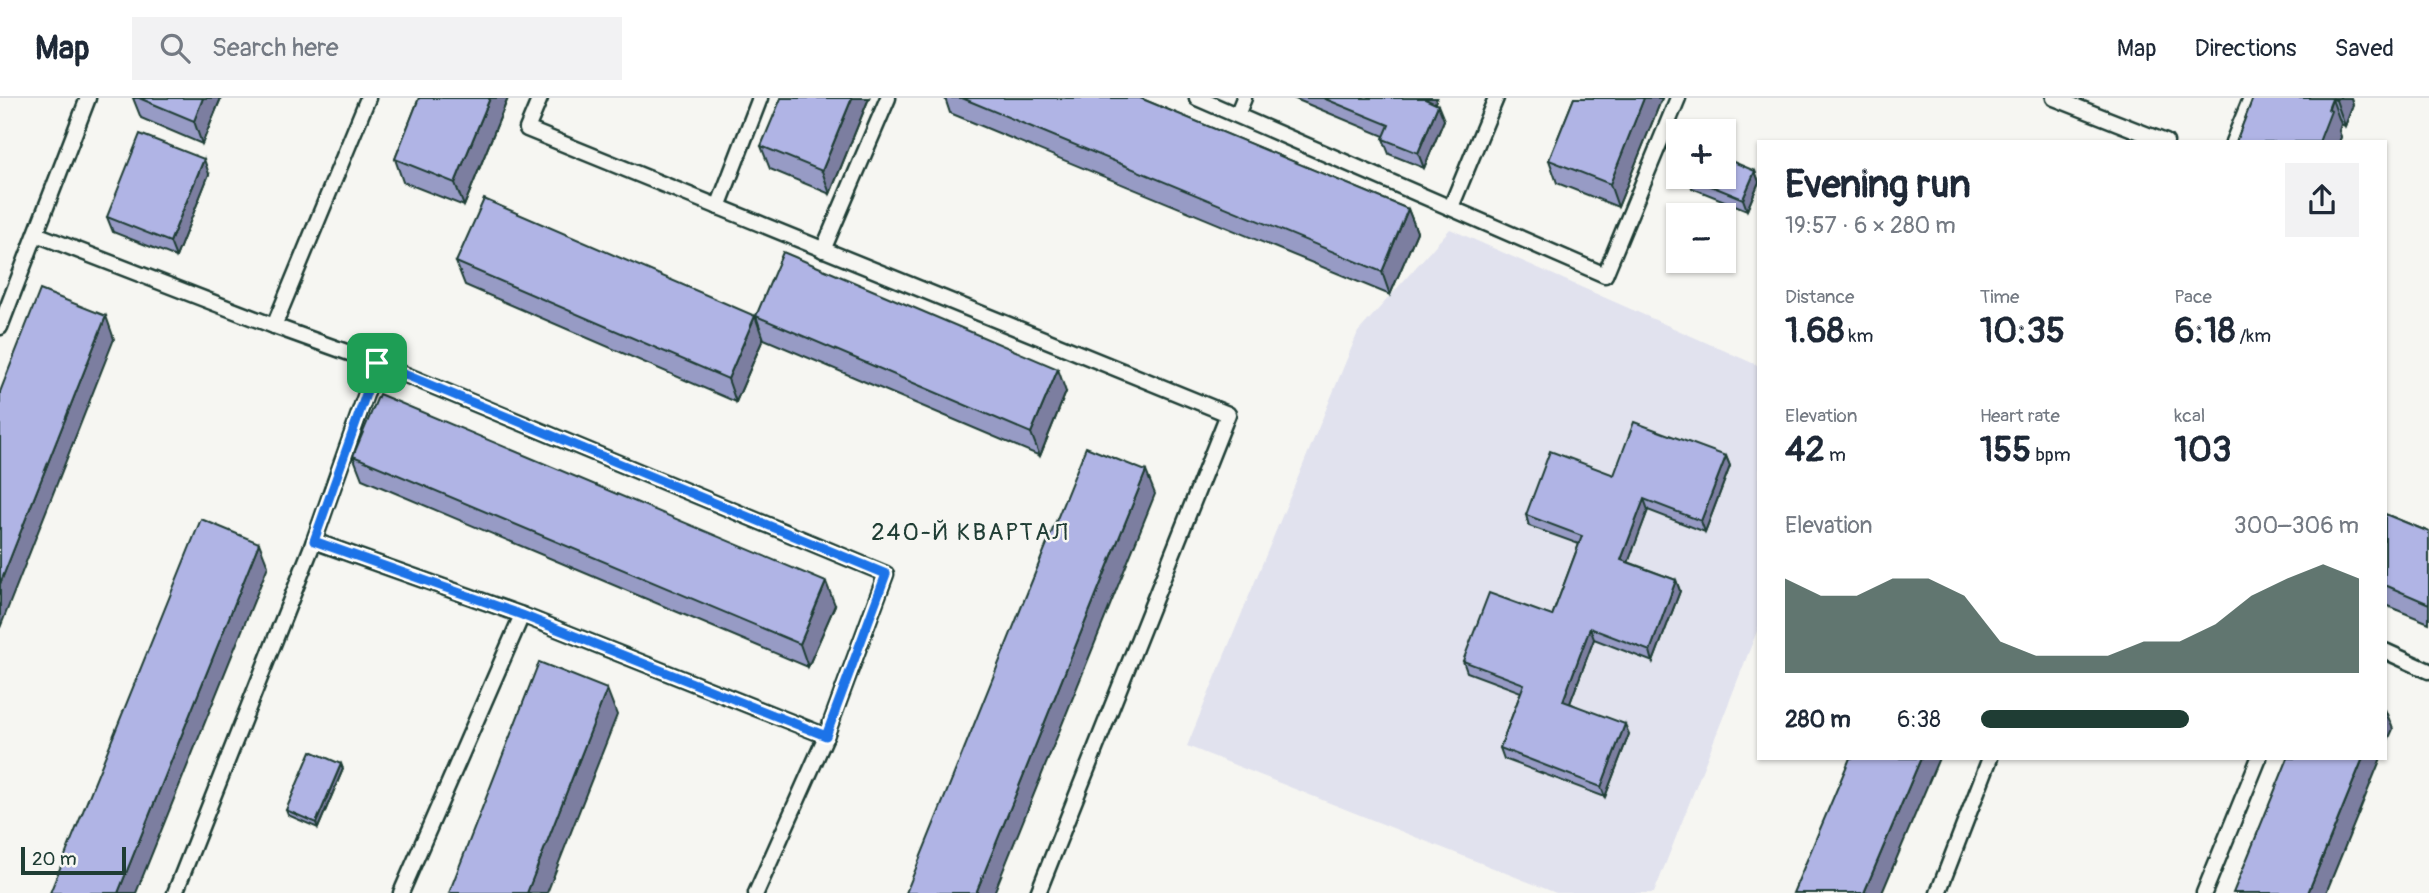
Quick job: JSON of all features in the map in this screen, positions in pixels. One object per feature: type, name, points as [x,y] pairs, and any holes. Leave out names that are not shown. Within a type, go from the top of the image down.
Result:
[{"type":"lane","points":[[0,327],[88,98]]},
{"type":"lane","points":[[274,326],[369,98]]},
{"type":"lane","points":[[540,98],[527,129],[1228,414],[1038,893]]},
{"type":"lane","points":[[718,207],[761,98]]},
{"type":"lane","points":[[823,250],[888,98]]},
{"type":"lane","points":[[1197,98],[1605,275],[1678,98]]},
{"type":"lane","points":[[1237,115],[1244,98]]},
{"type":"lane","points":[[1451,207],[1496,98]]},
{"type":"lane","points":[[2054,98],[2161,140]]},
{"type":"lane","points":[[2234,140],[2251,98]]},
{"type":"lane","points":[[36,234],[377,363],[886,574],[826,736],[756,893]]},
{"type":"lane","points":[[175,893],[314,541],[377,363]]},
{"type":"lane","points":[[314,541],[522,615],[826,736]]},
{"type":"lane","points":[[401,893],[522,615]]},
{"type":"lane","points":[[2387,653],[2429,671]]},
{"type":"lane","points":[[1938,893],[1989,760]]},
{"type":"lane","points":[[2204,893],[2258,760]]},
{"type":"shaded area","points":[[1450,229],[1757,365],[1757,631],[1654,893],[1556,893],[1187,746],[1358,332]]},
{"type":"building","points":[[139,98],[203,98],[194,121]]},
{"type":"building","points":[[419,98],[490,98],[455,183],[395,159]]},
{"type":"building","points":[[781,98],[852,98],[822,171],[761,146]]},
{"type":"building","points":[[962,98],[1140,98],[1408,209],[1382,272]]},
{"type":"building","points":[[1323,98],[1425,98],[1438,105],[1418,153],[1383,139],[1389,125]]},
{"type":"building","points":[[1574,98],[1644,98],[1610,184],[1549,160]]},
{"type":"building","points":[[2253,98],[2337,98],[2332,99],[2328,109],[2331,111],[2320,140],[2237,140]]},
{"type":"building","points":[[140,134],[204,159],[170,242],[107,217]]},
{"type":"building","points":[[1736,163],[1755,171],[1743,199],[1718,189],[1736,189]]},
{"type":"building","points":[[484,199],[755,316],[728,379],[456,262]]},
{"type":"building","points":[[783,252],[1058,369],[1031,433],[756,316]]},
{"type":"building","points":[[40,290],[106,316],[0,584],[0,392]]},
{"type":"building","points":[[379,394],[826,582],[800,644],[353,456]]},
{"type":"building","points":[[1634,422],[1726,456],[1701,521],[1644,499],[1621,560],[1676,580],[1650,651],[1590,628],[1563,701],[1625,724],[1601,787],[1500,748],[1524,684],[1463,661],[1489,593],[1552,616],[1582,536],[1526,515],[1550,451],[1614,475]]},
{"type":"building","points":[[1086,447],[1146,471],[976,893],[906,893]]},
{"type":"building","points":[[2387,515],[2429,532],[2429,604],[2387,586]]},
{"type":"building","points":[[201,519],[259,543],[118,893],[50,893]]},
{"type":"building","points":[[539,662],[607,689],[527,893],[449,893]]},
{"type":"building","points":[[311,751],[341,764],[316,823],[286,810]]},
{"type":"building","points":[[1849,760],[1920,760],[1864,893],[1793,893]]},
{"type":"building","points":[[2287,760],[2362,760],[2308,893],[2233,893]]},
{"type":"district","name":"240-Й КВАРТАЛ","points":[[970,532]]},
{"type":"route","points":[[377,363],[886,574],[826,736],[522,615],[314,541],[377,363]]}]
